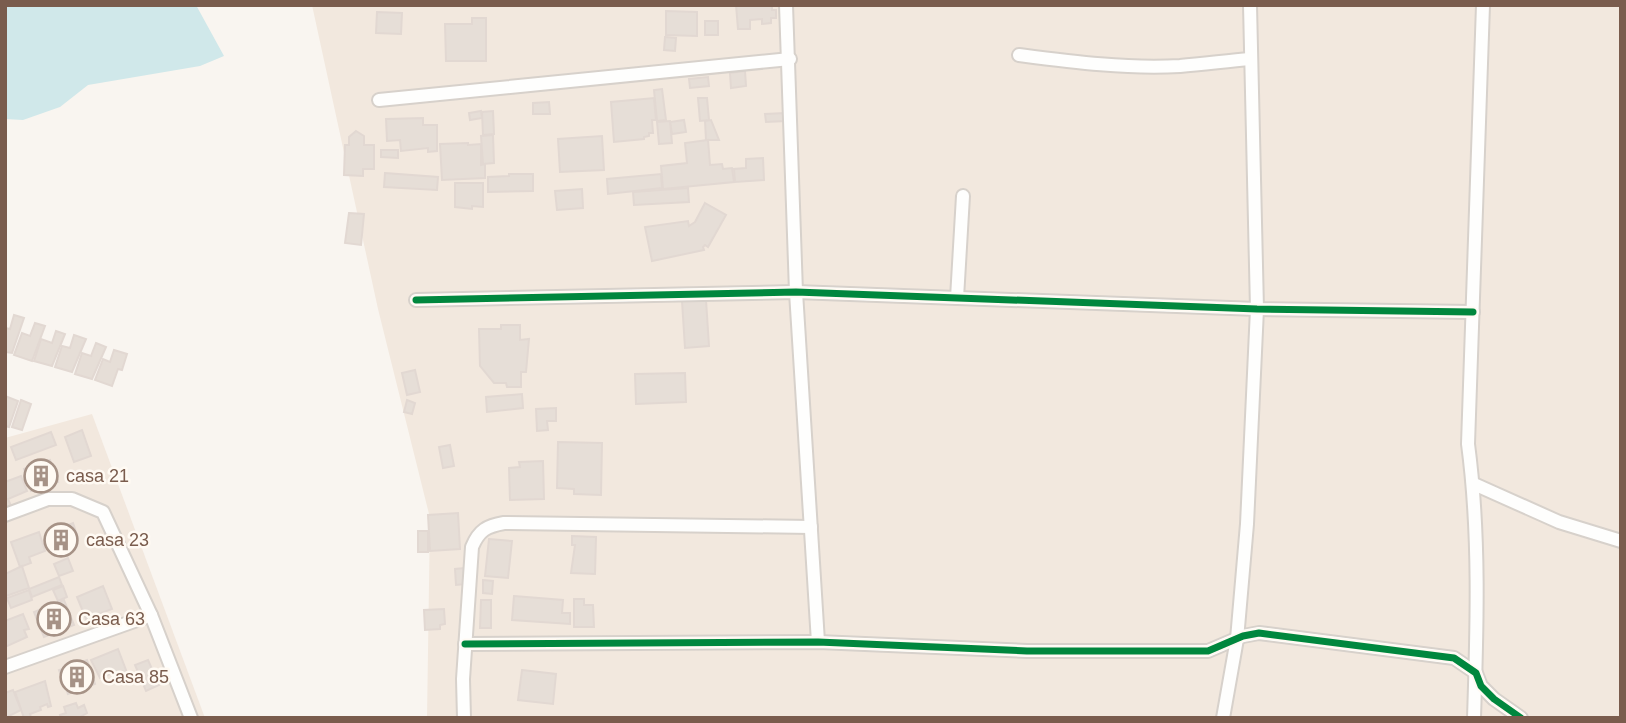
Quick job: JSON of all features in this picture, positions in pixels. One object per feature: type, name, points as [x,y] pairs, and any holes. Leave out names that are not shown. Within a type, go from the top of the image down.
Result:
[{"type":"street","points":[[786,5],[790,59],[796,292],[818,642]]},
{"type":"street","points":[[1223,718],[1237,639],[1247,524],[1257,309],[1250,5]]},
{"type":"street","points":[[1474,718],[1474,484],[1468,444],[1483,5]]},
{"type":"street","points":[[1019,55],[1089,64],[1139,66],[1181,66],[1250,59]]},
{"type":"street","points":[[379,100],[790,59]]},
{"type":"street","points":[[957,298],[963,196]]},
{"type":"street","points":[[416,300],[796,292],[1257,309],[1473,312]]},
{"type":"street","points":[[1474,484],[1559,522],[1621,541]]},
{"type":"street","points":[[5,515],[48,499],[72,499],[103,512],[151,615],[191,718]]},
{"type":"street","points":[[464,718],[471,547],[477,533],[489,526],[504,523],[811,527]]},
{"type":"street","points":[[5,667],[151,615]]},
{"type":"street","points":[[465,644],[818,642],[1027,651],[1208,651],[1259,633],[1454,658],[1476,673],[1481,686],[1494,699],[1521,718]]},
{"type":"shaded area","points":[[312,5],[1621,5],[1621,718],[427,718],[430,518],[378,309]]},
{"type":"shaded area","points":[[92,414],[205,718],[5,718],[5,438]]},
{"type":"water","points":[[5,5],[196,5],[224,56],[200,66],[88,85],[60,107],[23,120],[5,119]]},
{"type":"building","points":[[736,5],[772,5],[772,10],[776,10],[776,18],[771,18],[771,23],[762,24],[762,19],[750,20],[750,29],[738,29]]},
{"type":"building","points":[[666,11],[697,12],[697,36],[666,35]]},
{"type":"building","points":[[377,12],[402,13],[401,34],[376,33]]},
{"type":"building","points":[[472,18],[486,18],[486,61],[446,61],[445,24],[472,24]]},
{"type":"building","points":[[705,21],[718,21],[718,35],[705,35]]},
{"type":"building","points":[[665,37],[676,38],[675,51],[664,50]]},
{"type":"building","points":[[745,71],[746,86],[731,88],[730,73]]},
{"type":"building","points":[[708,77],[709,86],[690,88],[689,79]]},
{"type":"building","points":[[662,89],[666,120],[657,121],[654,90]]},
{"type":"building","points":[[654,98],[656,120],[652,120],[653,133],[649,133],[644,139],[614,142],[611,102]]},
{"type":"building","points":[[698,98],[707,98],[709,120],[700,121]]},
{"type":"building","points":[[549,102],[550,114],[533,114],[533,103]]},
{"type":"building","points":[[481,111],[482,118],[470,120],[469,113]]},
{"type":"building","points":[[493,111],[494,134],[483,135],[482,112]]},
{"type":"building","points":[[785,113],[786,121],[766,122],[765,114]]},
{"type":"building","points":[[423,118],[423,125],[437,125],[437,151],[428,152],[428,148],[401,151],[400,140],[387,141],[386,119]]},
{"type":"building","points":[[684,120],[686,132],[672,134],[670,122]]},
{"type":"building","points":[[711,120],[719,140],[706,140],[705,121]]},
{"type":"building","points":[[670,121],[672,143],[659,144],[657,122]]},
{"type":"building","points":[[356,131],[364,136],[364,145],[374,145],[374,169],[363,169],[363,176],[344,175],[345,145],[349,145],[349,137]]},
{"type":"building","points":[[493,135],[494,163],[483,164],[481,136]]},
{"type":"building","points":[[602,136],[604,170],[560,172],[558,139]]},
{"type":"building","points":[[708,140],[710,165],[722,164],[723,169],[732,168],[734,182],[663,189],[661,166],[687,163],[685,143]]},
{"type":"building","points":[[440,144],[481,144],[481,165],[485,164],[485,178],[442,180]]},
{"type":"building","points":[[381,150],[398,150],[398,158],[381,157]]},
{"type":"building","points":[[763,158],[764,180],[735,182],[734,169],[746,168],[746,159]]},
{"type":"building","points":[[385,173],[438,177],[437,190],[384,187]]},
{"type":"building","points":[[533,174],[533,191],[488,192],[488,177]]},
{"type":"building","points":[[661,174],[662,188],[608,194],[607,179]]},
{"type":"building","points":[[455,183],[483,183],[483,207],[455,207]]},
{"type":"building","points":[[688,188],[689,202],[634,205],[633,192]]},
{"type":"building","points":[[582,189],[583,208],[557,210],[555,191]]},
{"type":"building","points":[[705,203],[726,215],[708,247],[705,245],[704,250],[652,261],[645,227],[688,221],[689,226],[695,222]]},
{"type":"building","points":[[349,213],[364,214],[361,245],[345,243]]},
{"type":"building","points":[[706,300],[709,346],[685,348],[682,301]]},
{"type":"building","points":[[14,315],[24,318],[12,353],[5,352],[5,328],[10,329]]},
{"type":"building","points":[[35,323],[45,326],[32,361],[14,355],[22,333],[30,336]]},
{"type":"building","points":[[501,325],[520,325],[520,340],[529,339],[526,372],[521,372],[521,387],[494,383],[480,366],[479,329],[501,329]]},
{"type":"building","points":[[56,331],[65,334],[52,366],[34,361],[41,339],[52,343]]},
{"type":"building","points":[[74,335],[86,339],[72,372],[55,367],[62,346],[70,348]]},
{"type":"building","points":[[96,343],[106,347],[92,379],[75,374],[82,353],[91,356]]},
{"type":"building","points":[[114,350],[127,354],[122,370],[118,369],[112,386],[95,380],[103,359],[110,362]]},
{"type":"building","points":[[415,370],[420,392],[407,395],[402,373]]},
{"type":"building","points":[[685,373],[686,402],[636,404],[635,374]]},
{"type":"building","points":[[522,394],[523,408],[487,412],[486,397]]},
{"type":"building","points":[[5,396],[18,401],[9,427],[5,426]]},
{"type":"building","points":[[21,400],[31,404],[22,430],[12,427]]},
{"type":"building","points":[[407,400],[415,403],[412,414],[404,412]]},
{"type":"building","points":[[556,408],[556,421],[547,421],[548,430],[537,431],[536,409]]},
{"type":"building","points":[[82,430],[91,456],[74,462],[65,437]]},
{"type":"building","points":[[51,432],[56,445],[16,460],[11,447]]},
{"type":"building","points":[[558,442],[602,443],[601,495],[574,494],[574,489],[557,488]]},
{"type":"building","points":[[450,445],[454,466],[443,468],[439,447]]},
{"type":"building","name":"casa 21","points":[[50,460],[58,482],[31,491],[24,469]]},
{"type":"building","points":[[543,461],[544,499],[510,500],[509,468],[520,467],[519,462]]},
{"type":"building","points":[[21,476],[27,491],[8,499],[11,506],[5,508],[5,482]]},
{"type":"building","points":[[458,513],[460,549],[430,551],[428,515]]},
{"type":"building","name":"casa 23","points":[[73,523],[78,538],[65,543],[67,549],[56,554],[48,533]]},
{"type":"building","points":[[418,531],[428,531],[428,552],[418,552]]},
{"type":"building","points":[[39,532],[45,551],[29,557],[31,563],[20,567],[11,542]]},
{"type":"building","points":[[572,536],[596,537],[595,574],[571,573],[575,545],[572,545]]},
{"type":"building","points":[[489,539],[512,541],[508,578],[485,576]]},
{"type":"building","points":[[68,558],[73,571],[59,576],[54,564]]},
{"type":"building","points":[[22,566],[29,588],[6,596],[5,574]]},
{"type":"building","points":[[464,568],[465,584],[456,585],[455,569]]},
{"type":"building","points":[[59,577],[62,585],[32,597],[29,589]]},
{"type":"building","points":[[483,580],[493,581],[492,594],[483,593]]},
{"type":"building","points":[[63,586],[67,597],[58,601],[53,590]]},
{"type":"building","points":[[103,586],[112,609],[86,619],[77,597]]},
{"type":"building","points":[[29,590],[32,600],[11,608],[7,598]]},
{"type":"building","points":[[514,596],[563,600],[562,613],[570,613],[570,624],[512,620]]},
{"type":"building","points":[[574,599],[584,599],[584,605],[593,605],[594,627],[574,627]]},
{"type":"building","name":"Casa 63","points":[[64,600],[74,625],[44,637],[34,612]]},
{"type":"building","points":[[481,600],[491,600],[491,628],[480,628]]},
{"type":"building","points":[[444,609],[445,624],[440,625],[440,629],[425,630],[424,610]]},
{"type":"building","points":[[23,614],[29,629],[24,630],[27,637],[5,647],[5,621]]},
{"type":"building","points":[[118,649],[129,678],[118,682],[115,672],[100,678],[91,660]]},
{"type":"building","name":"Casa 85","points":[[87,660],[95,684],[68,694],[59,670]]},
{"type":"building","points":[[148,660],[159,685],[146,691],[135,665]]},
{"type":"building","points":[[522,670],[556,674],[553,704],[518,700]]},
{"type":"building","points":[[45,681],[51,706],[48,707],[47,704],[40,707],[41,710],[30,714],[31,718],[24,718],[15,692]]},
{"type":"building","points":[[13,690],[21,710],[5,718],[5,693]]},
{"type":"building","points":[[76,703],[78,708],[84,705],[87,713],[78,718],[61,718],[60,715],[66,713],[64,707]]},
{"type":"cycle path","points":[[416,300],[796,292],[1257,309],[1473,312]]},
{"type":"cycle path","points":[[465,644],[818,642],[1027,651],[1208,651],[1243,636],[1259,633],[1454,658],[1476,673],[1481,686],[1494,699],[1521,718]]},
{"type":"place","name":"casa 21","points":[[41,476]]},
{"type":"place","name":"casa 23","points":[[61,540]]},
{"type":"place","name":"Casa 63","points":[[54,619]]},
{"type":"place","name":"Casa 85","points":[[77,677]]}]
